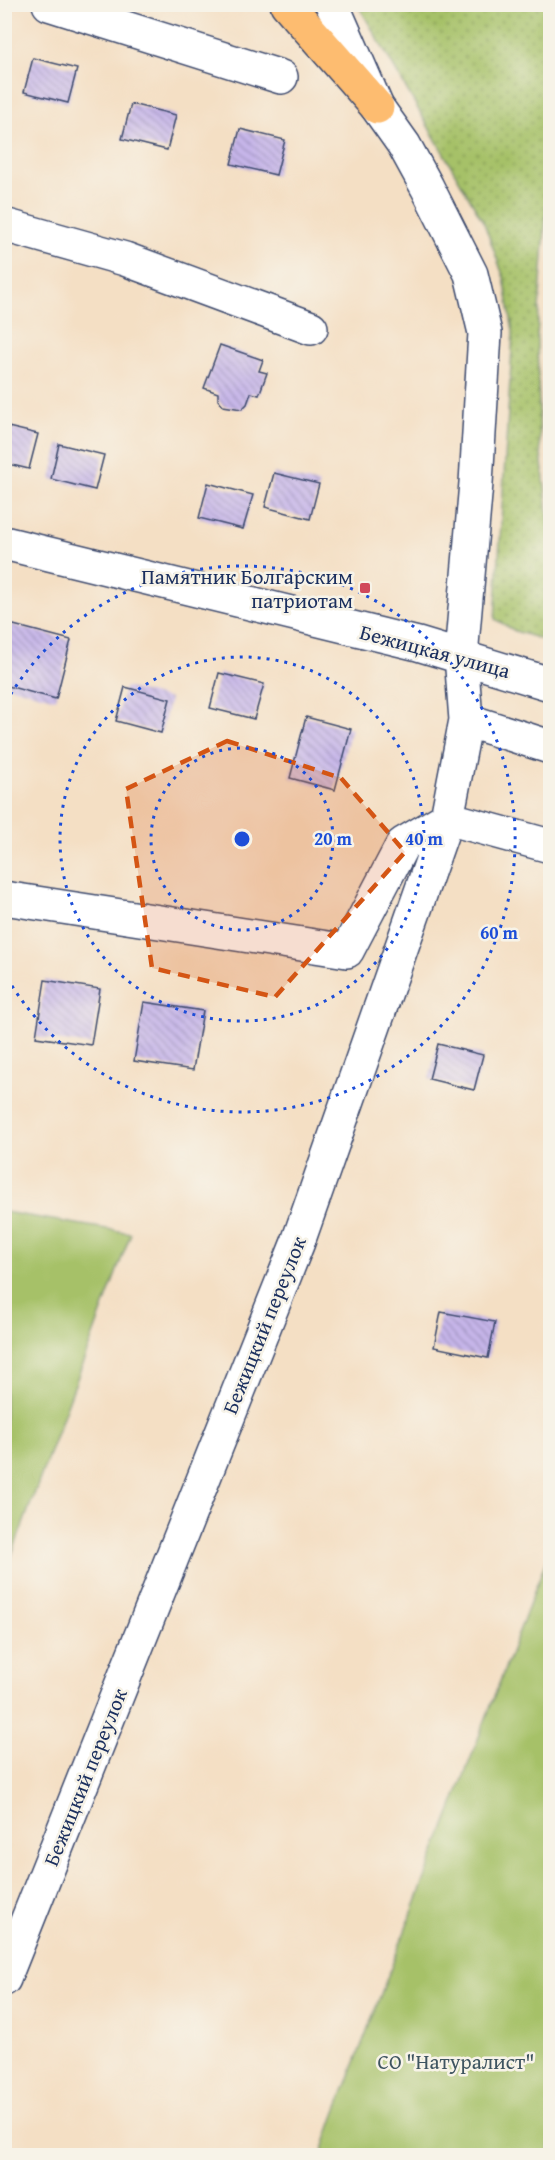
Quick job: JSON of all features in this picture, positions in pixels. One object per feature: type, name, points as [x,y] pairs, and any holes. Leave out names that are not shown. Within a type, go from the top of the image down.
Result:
[{"type":"main road","points":[[291,7],[377,106]]},
{"type":"street","points":[[49,4],[280,77]]},
{"type":"street","name":"Бежицкий переулок","points":[[4,1979],[297,1242],[447,818],[466,720],[461,656],[476,483],[485,333],[471,274],[404,144],[377,106],[332,4]]},
{"type":"street","points":[[4,225],[125,260],[310,328]]},
{"type":"street","name":"Бежицкая улица","points":[[4,543],[461,656],[550,684]]},
{"type":"street","points":[[466,720],[550,747]]},
{"type":"street","points":[[4,898],[347,951],[404,844],[447,818],[550,846]]},
{"type":"highlighted area","points":[[227,741],[341,778],[405,852],[275,997],[152,968],[126,789]]},
{"type":"green space","points":[[358,5],[550,5],[550,161],[537,337],[540,446],[550,529],[550,642],[515,631],[495,619],[513,332],[504,278],[484,223]]},
{"type":"green space","points":[[4,1212],[131,1233],[5,1573]]},
{"type":"green space","name":"СО \"Натуралист\"","points":[[550,1550],[550,2155],[321,2155],[333,2120]]},
{"type":"building","points":[[33,58],[77,69],[68,103],[24,92]]},
{"type":"building","points":[[131,104],[176,115],[167,150],[122,139]]},
{"type":"building","points":[[240,129],[285,140],[276,175],[231,164]]},
{"type":"building","points":[[220,345],[263,360],[259,371],[267,373],[259,395],[251,393],[247,404],[242,409],[223,406],[218,400],[218,393],[204,388]]},
{"type":"building","points":[[4,426],[38,434],[29,469],[4,463]]},
{"type":"building","points":[[59,444],[104,455],[95,490],[51,479]]},
{"type":"building","points":[[274,473],[319,484],[310,519],[265,507]]},
{"type":"building","points":[[208,483],[253,495],[243,529],[199,518]]},
{"type":"building","points":[[6,623],[71,640],[56,699],[4,685]]},
{"type":"building","points":[[219,673],[264,684],[254,719],[210,708]]},
{"type":"building","points":[[125,687],[170,699],[161,733],[116,721]]},
{"type":"building","points":[[306,717],[351,729],[335,790],[290,778]]},
{"type":"building","points":[[45,980],[100,989],[91,1045],[36,1037]]},
{"type":"building","points":[[144,1002],[203,1011],[193,1070],[134,1061]]},
{"type":"building","points":[[438,1044],[483,1055],[474,1090],[429,1079]]},
{"type":"building","points":[[441,1312],[495,1322],[488,1358],[434,1347]]},
{"type":"place","name":"Памятник Болгарским патриотам","points":[[365,588]]}]
